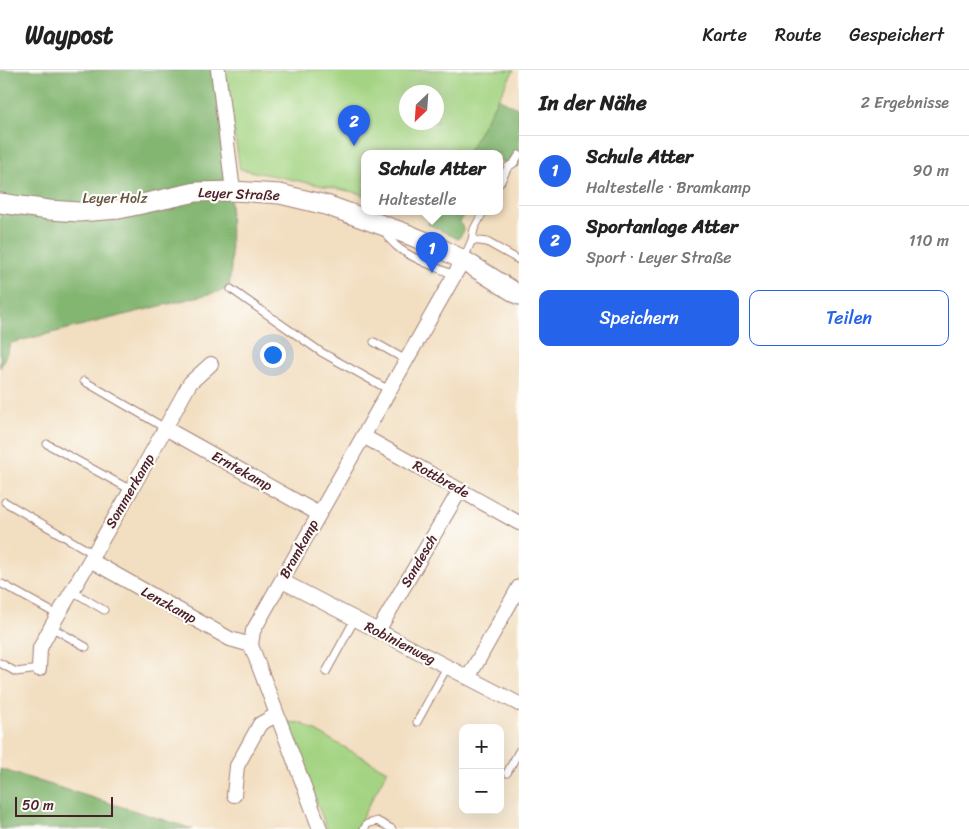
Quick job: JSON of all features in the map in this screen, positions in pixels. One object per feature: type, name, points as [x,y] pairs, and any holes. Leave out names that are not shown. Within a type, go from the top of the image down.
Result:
[{"type":"street","points":[[218,70],[232,191]]},
{"type":"street","name":"Leyer Straße","points":[[0,203],[79,212],[119,209],[196,192],[232,191],[280,194],[326,205],[436,246],[458,268],[519,295]]},
{"type":"street","name":"Bramkamp","points":[[251,645],[254,631],[458,268]]},
{"type":"street","name":"Sommerkamp","points":[[39,669],[40,648],[55,621],[190,383],[211,364]]},
{"type":"street","name":"Erntekamp","points":[[165,428],[319,514]]},
{"type":"street","name":"Rottbrede","points":[[363,436],[519,523]]},
{"type":"street","name":"Sandesch","points":[[378,631],[460,490]]},
{"type":"street","name":"Lenzkamp","points":[[92,557],[230,639],[251,645]]},
{"type":"street","name":"Robinienweg","points":[[282,581],[519,704]]},
{"type":"street","points":[[468,678],[519,587]]},
{"type":"street","points":[[251,645],[320,829]]},
{"type":"street","points":[[234,795],[237,766],[260,724],[276,715]]},
{"type":"lane","points":[[503,176],[508,167],[514,163],[519,155]]},
{"type":"lane","name":"Bramkamp","points":[[458,268],[482,215]]},
{"type":"lane","points":[[472,240],[487,242],[519,260]]},
{"type":"lane","points":[[231,289],[321,352],[389,390]]},
{"type":"lane","points":[[374,342],[406,360]]},
{"type":"lane","points":[[84,381],[165,428]]},
{"type":"lane","points":[[47,444],[131,490]]},
{"type":"lane","points":[[5,502],[92,557]]},
{"type":"lane","points":[[2,584],[55,621],[86,646]]},
{"type":"lane","points":[[72,591],[104,610]]},
{"type":"lane","points":[[326,672],[355,619]]},
{"type":"lane","name":"Sommerkamp","points":[[0,663],[16,672],[39,669]]},
{"type":"lane","points":[[417,722],[447,667]]},
{"type":"lane","points":[[507,773],[519,751]]},
{"type":"lane","points":[[364,829],[367,824],[377,821],[392,829]]},
{"type":"green space","name":"Leyer Holz","points":[[0,70],[215,70],[230,180],[231,266],[229,289],[11,343],[0,368]]},
{"type":"green space","points":[[224,70],[514,70],[469,150],[361,150],[361,194],[240,169]]},
{"type":"green space","points":[[498,98],[519,109],[519,167],[503,162],[503,150],[469,150]]},
{"type":"green space","points":[[433,215],[464,215],[460,222],[464,231],[458,239],[428,224]]},
{"type":"green space","points":[[285,722],[301,723],[387,771],[356,829],[327,829]]},
{"type":"green space","points":[[0,769],[193,829],[0,829]]},
{"type":"place","name":"Sportanlage Atter","points":[[354,146]]},
{"type":"place","name":"Schule Atter","points":[[432,273]]}]
